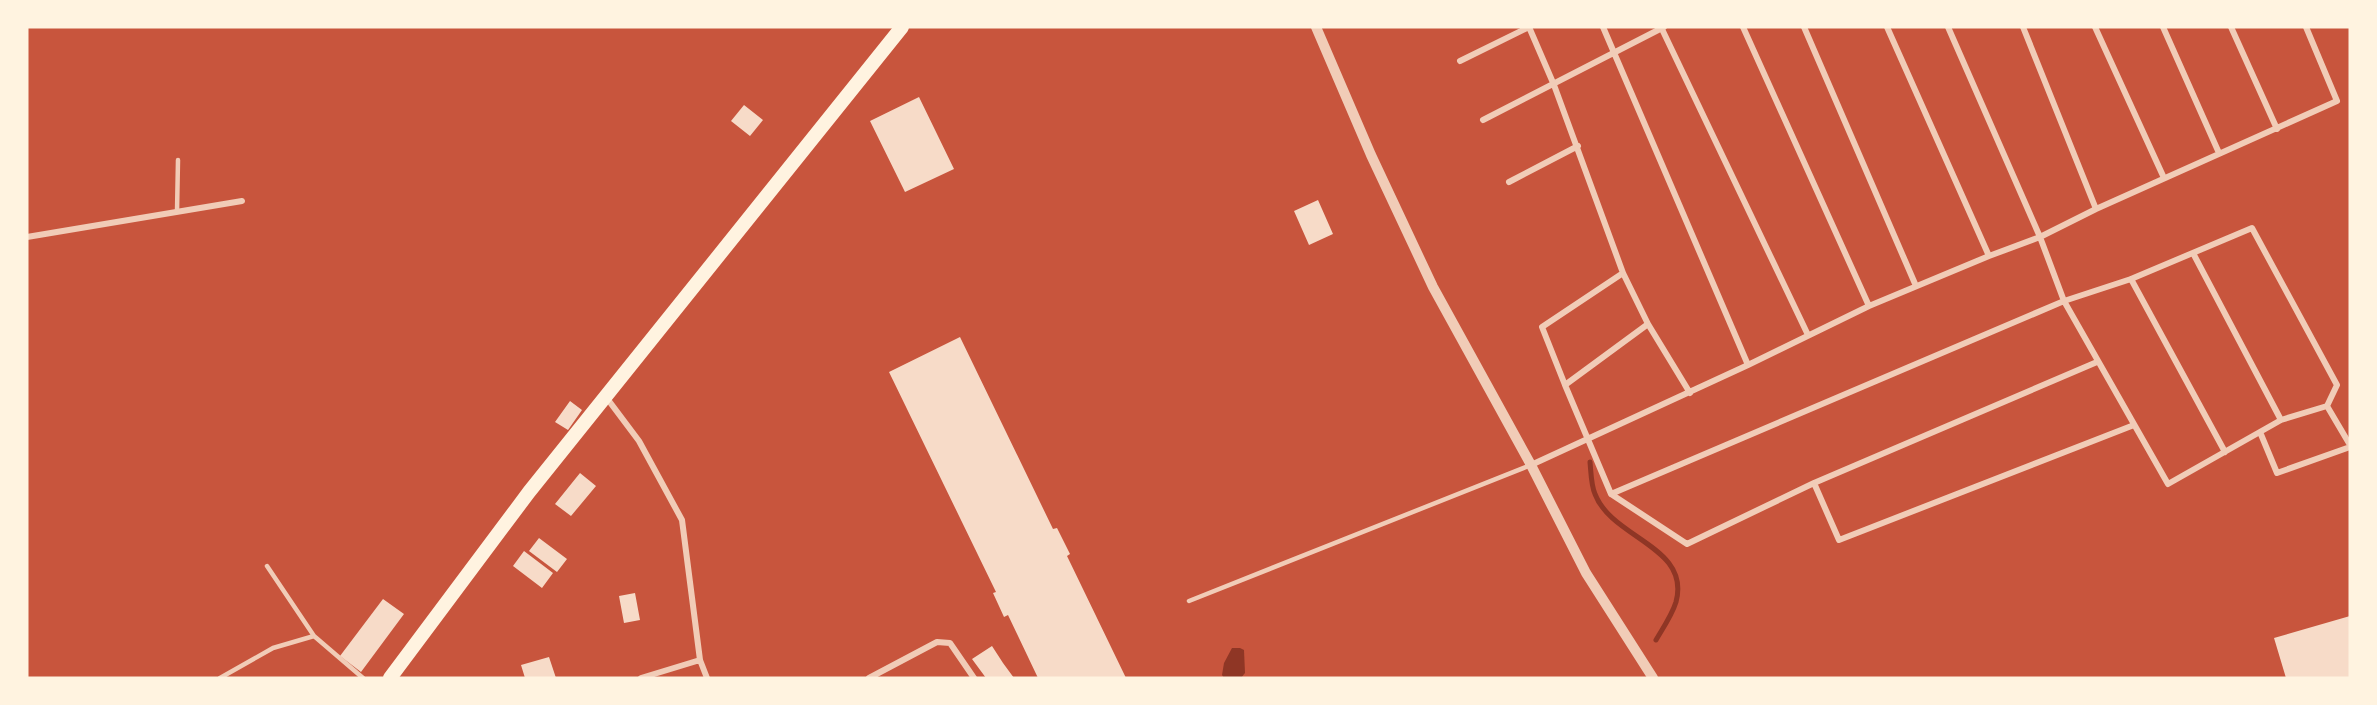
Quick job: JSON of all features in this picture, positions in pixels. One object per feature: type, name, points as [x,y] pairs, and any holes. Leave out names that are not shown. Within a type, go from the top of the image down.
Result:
[{"type":"main road","points":[[390,678],[529,492],[902,27]]},
{"type":"street","points":[[1316,27],[1371,155],[1433,287],[1531,465],[1586,573],[1653,678]]},
{"type":"street","points":[[1460,61],[1529,27],[1578,146],[1623,273],[1648,324],[1690,393]]},
{"type":"street","points":[[1603,27],[1748,365]]},
{"type":"street","points":[[1483,120],[1663,27],[1808,335]]},
{"type":"street","points":[[1743,27],[1869,306]]},
{"type":"street","points":[[1804,27],[1916,286]]},
{"type":"street","points":[[1887,27],[1989,256]]},
{"type":"street","points":[[1611,494],[2064,301],[2131,279],[2252,228],[2337,385],[2327,406],[2281,420],[2168,484],[2064,301],[2040,237],[1948,27]]},
{"type":"street","points":[[2023,27],[2096,209]]},
{"type":"street","points":[[2095,27],[2164,178]]},
{"type":"street","points":[[2163,27],[2219,153]]},
{"type":"street","points":[[2231,27],[2277,129]]},
{"type":"street","points":[[1531,465],[1690,393],[1869,306],[2040,237],[2096,209],[2337,101],[2306,27]]},
{"type":"street","points":[[1509,182],[1578,146]]},
{"type":"street","points":[[27,237],[242,201]]},
{"type":"street","points":[[2193,253],[2281,420]]},
{"type":"street","points":[[1623,273],[1542,327],[1611,494],[1687,544],[1814,483],[2097,362]]},
{"type":"street","points":[[2131,279],[2225,452]]},
{"type":"street","points":[[1565,385],[1648,324]]},
{"type":"street","points":[[606,396],[639,441],[682,520],[699,660],[707,678]]},
{"type":"street","points":[[2260,432],[2277,472],[2350,446],[2327,406]]},
{"type":"street","points":[[1814,483],[1839,540],[2134,424]]},
{"type":"street","points":[[869,678],[937,642],[944,641],[950,643],[974,678]]},
{"type":"street","points":[[641,678],[699,660]]},
{"type":"lane","points":[[177,160],[177,212]]},
{"type":"lane","points":[[1189,602],[1531,465]]},
{"type":"lane","points":[[267,566],[314,636],[363,678]]},
{"type":"lane","points":[[220,678],[273,648],[314,636]]},
{"type":"shaded area","points":[[1232,648],[1244,650],[1245,673],[1241,678],[1224,678],[1222,675],[1224,663]]},
{"type":"building","points":[[919,97],[954,169],[905,192],[870,121]]},
{"type":"building","points":[[744,105],[763,120],[750,136],[731,121]]},
{"type":"building","points":[[1318,200],[1333,234],[1309,245],[1294,211]]},
{"type":"building","points":[[960,337],[1053,529],[1057,528],[1070,554],[1067,556],[1126,678],[1038,678],[1008,615],[1004,617],[993,593],[996,592],[889,372]]},
{"type":"building","points":[[570,401],[582,410],[568,430],[555,422]]},
{"type":"building","points":[[580,473],[596,486],[571,516],[555,504]]},
{"type":"building","points":[[539,538],[567,559],[557,572],[529,551]]},
{"type":"building","points":[[524,551],[553,573],[542,588],[513,566]]},
{"type":"building","points":[[635,593],[640,620],[624,623],[619,596]]},
{"type":"building","points":[[383,599],[404,614],[361,672],[340,656]]},
{"type":"building","points":[[2350,616],[2350,678],[2286,678],[2274,638]]},
{"type":"building","points":[[992,646],[1014,678],[986,678],[972,659]]},
{"type":"building","points":[[549,657],[556,678],[525,678],[521,665]]},
{"type":"waterway","points":[[1590,462],[1595,494],[1604,509],[1617,522],[1661,555],[1672,568],[1678,583],[1676,602],[1656,640]]}]
